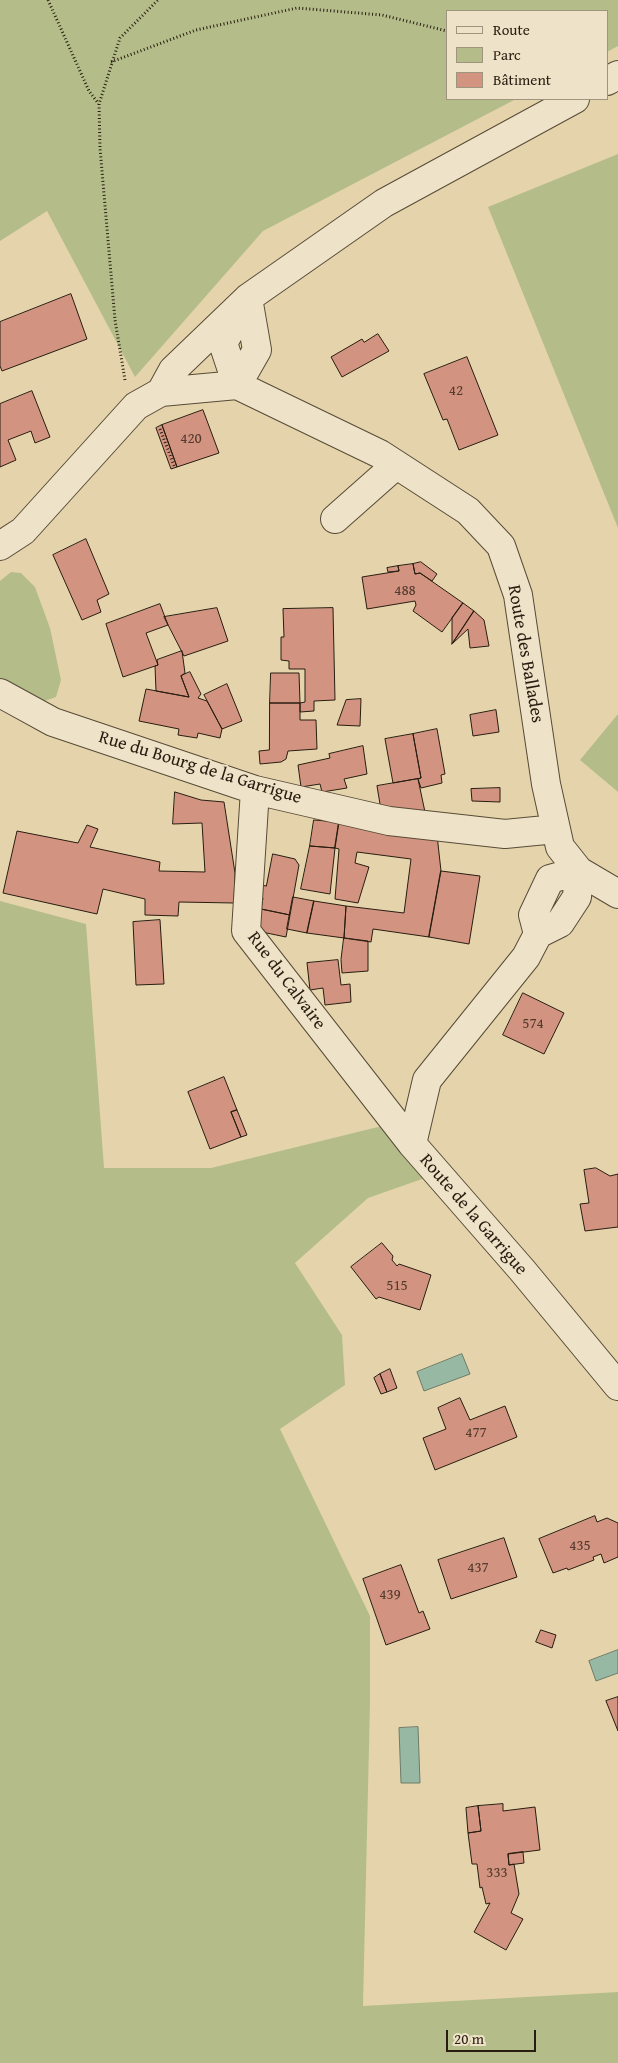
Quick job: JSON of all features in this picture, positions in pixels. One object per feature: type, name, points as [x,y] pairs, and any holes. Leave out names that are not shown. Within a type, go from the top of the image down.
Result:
[{"type":"street","points":[[161,392],[173,370],[248,298],[384,203],[573,100]]},
{"type":"street","points":[[0,546],[23,531],[136,406],[161,392],[237,385],[223,343],[248,298]]},
{"type":"street","name":"Route des Ballades","points":[[237,385],[380,454],[468,511],[501,546],[518,595],[546,784],[560,847],[579,872],[618,894]]},
{"type":"street","points":[[336,519],[396,464]]},
{"type":"street","name":"Rue du Bourg de la Garrigue","points":[[0,693],[53,722],[255,790],[389,821],[505,834],[556,829]]},
{"type":"street","name":"Rue du Calvaire","points":[[255,790],[246,931],[412,1144]]},
{"type":"street","name":"Route de la Garrigue","points":[[579,872],[550,879],[533,915],[538,934],[526,957],[427,1080],[412,1144],[522,1270],[618,1386]]},
{"type":"path","points":[[48,0],[89,91],[99,104]]},
{"type":"path","points":[[136,406],[125,379],[115,320],[100,148],[99,104],[120,38],[158,0]]},
{"type":"path","points":[[112,62],[196,30],[296,8],[382,15],[446,31]]},
{"type":"path","points":[[160,429],[174,468]]},
{"type":"green space","points":[[0,0],[618,0],[618,46],[608,51],[608,10],[446,10],[446,100],[514,100],[263,231],[135,377],[47,211],[0,241]]},
{"type":"green space","points":[[618,154],[618,528],[488,207]]},
{"type":"green space","points":[[11,572],[21,573],[35,587],[50,628],[61,680],[56,697],[36,704],[0,681],[0,581]]},
{"type":"green space","points":[[618,714],[618,792],[580,760]]},
{"type":"green space","points":[[0,901],[86,924],[104,1168],[211,1168],[382,1126],[425,1178],[368,1198],[295,1263],[342,1335],[345,1385],[280,1429],[370,1616],[370,1703],[363,2006],[618,1992],[618,2063],[0,2063]]},
{"type":"shaded area","points":[[462,1354],[470,1374],[424,1391],[417,1372]]},
{"type":"shaded area","points":[[618,1650],[618,1673],[596,1681],[589,1661]]},
{"type":"shaded area","points":[[418,1727],[420,1783],[401,1783],[399,1728]]},
{"type":"building","points":[[71,294],[87,339],[2,371],[0,366],[0,322]]},
{"type":"building","points":[[378,334],[389,351],[342,377],[331,357],[362,339],[364,342]]},
{"type":"building","points":[[467,357],[498,435],[459,450],[447,419],[443,420],[424,374]]},
{"type":"building","points":[[32,391],[50,437],[35,443],[31,431],[8,440],[16,460],[0,467],[0,404]]},
{"type":"building","points":[[203,410],[219,453],[177,467],[162,425]]},
{"type":"building","points":[[162,425],[177,467],[171,469],[156,428]]},
{"type":"building","points":[[86,539],[109,594],[97,600],[101,612],[82,620],[53,555]]},
{"type":"building","points":[[421,562],[437,574],[432,581],[420,573],[415,574],[413,564]]},
{"type":"building","points":[[413,564],[415,574],[420,573],[463,603],[442,632],[413,611],[416,605],[415,601],[367,609],[362,577],[399,571],[398,566]]},
{"type":"building","points":[[398,566],[399,571],[388,572],[387,568]]},
{"type":"building","points":[[463,603],[474,611],[452,644],[452,618]]},
{"type":"building","points":[[160,604],[168,625],[146,633],[158,665],[123,677],[106,624]]},
{"type":"building","points":[[217,608],[228,641],[184,656],[164,617]]},
{"type":"building","points":[[333,608],[335,700],[314,701],[314,711],[300,712],[300,703],[305,702],[305,669],[289,669],[289,661],[281,660],[281,637],[284,637],[283,609]]},
{"type":"building","points":[[474,611],[484,620],[489,646],[470,648],[468,629],[452,644]]},
{"type":"building","points":[[182,651],[185,673],[181,676],[189,697],[156,691],[155,666],[158,665],[157,660]]},
{"type":"building","points":[[190,672],[201,694],[198,698],[207,701],[222,729],[220,738],[198,733],[197,738],[178,735],[179,729],[139,721],[146,689],[189,697],[181,676]]},
{"type":"building","points":[[271,673],[299,673],[300,703],[270,703]]},
{"type":"building","points":[[227,684],[242,721],[222,729],[204,695]]},
{"type":"building","points":[[361,699],[360,726],[337,725],[346,700]]},
{"type":"building","points":[[270,703],[300,703],[300,720],[316,720],[317,749],[288,751],[286,759],[281,762],[260,764],[259,751],[269,750]]},
{"type":"building","points":[[496,710],[499,732],[473,736],[470,715]]},
{"type":"building","points":[[437,729],[445,774],[441,775],[442,783],[421,788],[418,779],[421,778],[413,734]]},
{"type":"building","points":[[413,734],[421,778],[393,783],[385,739]]},
{"type":"building","points":[[363,746],[367,774],[344,779],[347,788],[322,792],[320,784],[301,787],[298,765],[330,758],[329,754]]},
{"type":"building","points":[[418,779],[425,812],[381,810],[377,786]]},
{"type":"building","points":[[500,788],[500,802],[472,801],[471,789]]},
{"type":"building","points":[[175,792],[201,800],[224,802],[235,873],[234,903],[179,902],[178,916],[145,915],[145,899],[103,889],[97,914],[3,893],[17,831],[78,843],[87,825],[98,829],[90,847],[160,862],[159,871],[205,872],[202,823],[173,824]]},
{"type":"building","points":[[314,820],[339,822],[335,848],[310,846]]},
{"type":"building","points":[[339,822],[437,835],[441,871],[429,937],[373,929],[371,942],[344,938],[346,906],[404,913],[411,859],[357,852],[355,863],[369,867],[358,903],[335,899],[339,849],[335,848]]},
{"type":"building","points":[[310,846],[335,848],[330,894],[301,889]]},
{"type":"building","points":[[273,854],[295,859],[299,865],[290,915],[261,909],[263,898],[254,896],[254,883],[266,886]]},
{"type":"building","points":[[441,871],[480,876],[469,944],[429,937]]},
{"type":"building","points":[[293,897],[314,901],[307,933],[287,929]]},
{"type":"building","points":[[314,901],[346,906],[344,938],[307,933]]},
{"type":"building","points":[[261,909],[290,915],[286,937],[257,931]]},
{"type":"building","points":[[160,920],[164,984],[136,985],[133,922]]},
{"type":"building","points":[[344,938],[368,941],[368,971],[342,973],[341,960]]},
{"type":"building","points":[[338,960],[341,985],[350,984],[351,1002],[325,1005],[323,988],[310,990],[307,963]]},
{"type":"building","points":[[523,993],[564,1013],[544,1054],[503,1035]]},
{"type":"building","points":[[224,1077],[237,1110],[231,1112],[241,1137],[210,1149],[188,1092]]},
{"type":"building","points":[[237,1110],[247,1135],[241,1137],[231,1112]]},
{"type":"building","points":[[596,1168],[610,1176],[618,1174],[618,1227],[585,1231],[580,1204],[589,1203],[584,1170]]},
{"type":"building","points":[[382,1243],[393,1256],[392,1260],[397,1266],[399,1264],[431,1275],[420,1310],[379,1297],[376,1299],[351,1267]]},
{"type":"building","points":[[390,1369],[397,1388],[387,1392],[380,1374]]},
{"type":"building","points":[[380,1374],[387,1392],[381,1394],[374,1378]]},
{"type":"building","points":[[460,1398],[470,1420],[505,1406],[517,1437],[435,1470],[423,1438],[446,1429],[438,1408]]},
{"type":"building","points":[[595,1516],[597,1522],[607,1518],[618,1523],[618,1557],[604,1563],[601,1554],[593,1557],[594,1560],[568,1570],[567,1568],[553,1573],[539,1539]]},
{"type":"building","points":[[504,1538],[517,1577],[451,1599],[438,1560]]},
{"type":"building","points":[[401,1565],[419,1613],[423,1611],[430,1629],[386,1645],[363,1579]]},
{"type":"building","points":[[541,1630],[556,1635],[552,1648],[536,1642]]},
{"type":"building","points":[[618,1697],[618,1731],[606,1701]]},
{"type":"building","points":[[503,1804],[503,1811],[535,1807],[540,1850],[508,1854],[509,1865],[514,1864],[519,1894],[511,1913],[523,1919],[506,1950],[474,1932],[490,1903],[486,1904],[482,1887],[480,1888],[477,1864],[472,1864],[468,1833],[481,1831],[478,1806]]},
{"type":"building","points":[[478,1806],[481,1831],[468,1833],[466,1808]]},
{"type":"building","points":[[523,1852],[524,1863],[509,1865],[508,1854]]}]
